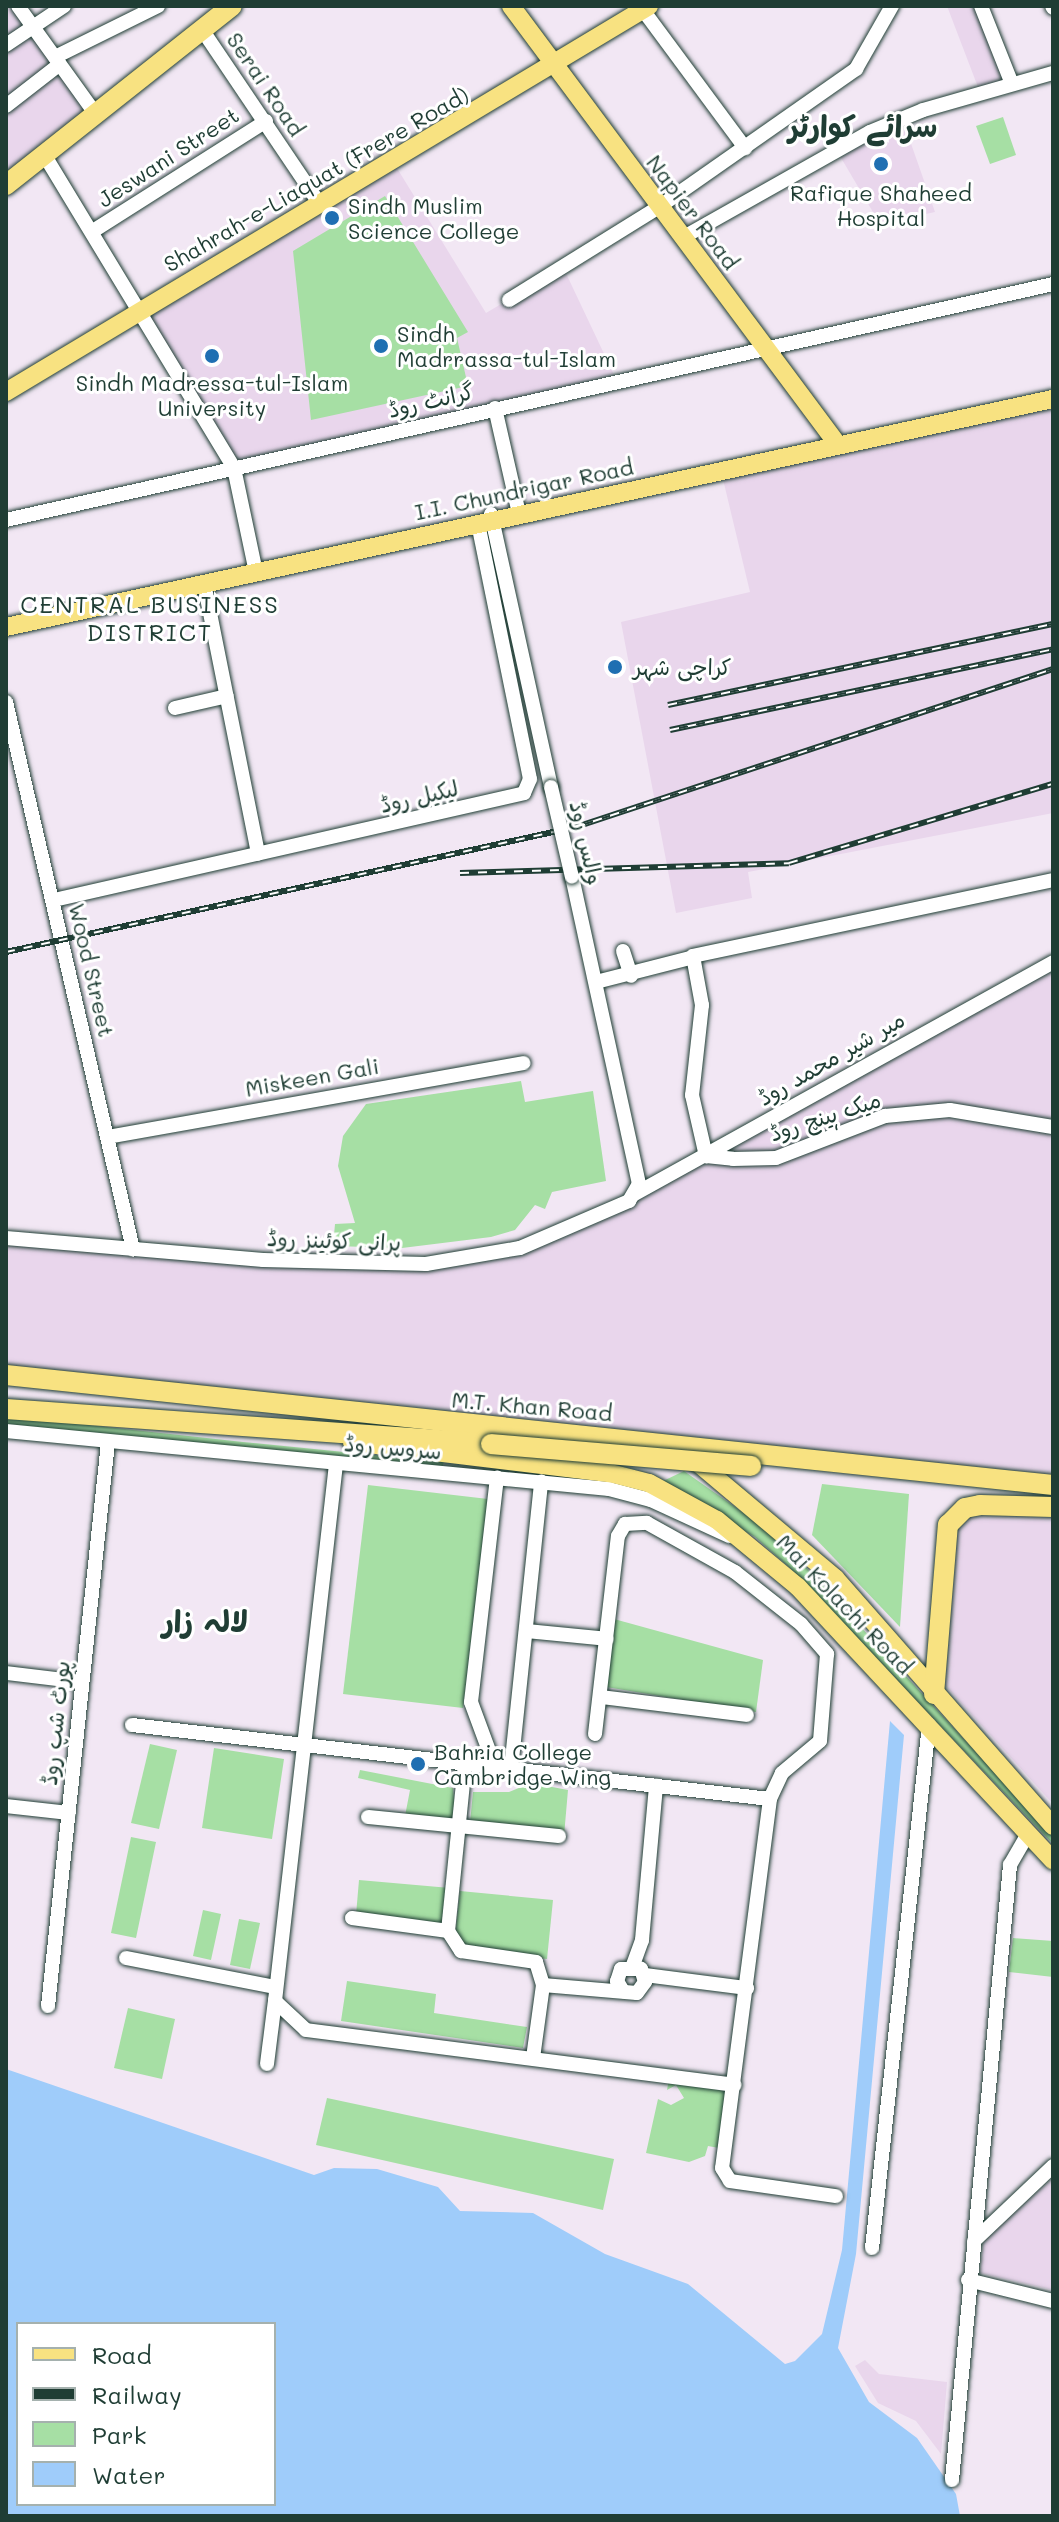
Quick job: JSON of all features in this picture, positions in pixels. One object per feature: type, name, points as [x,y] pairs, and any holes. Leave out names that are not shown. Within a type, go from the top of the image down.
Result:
[{"type":"highway","points":[[6,185],[97,116],[232,6]]},
{"type":"highway","name":"M.T. Khan Road","points":[[6,1375],[244,1404],[653,1441],[878,1467],[1053,1498]]},
{"type":"highway","points":[[115,1416],[35,1398],[42,1390],[173,1406],[244,1404]]},
{"type":"highway","name":"M.T. Khan Road","points":[[6,1409],[945,1481],[1053,1485]]},
{"type":"highway","points":[[934,1694],[948,1525],[965,1508],[980,1505],[1053,1507]]},
{"type":"main road","name":"Napier Road","points":[[511,6],[835,442]]},
{"type":"main road","name":"Shahrah-e-Liaquat (Frere Road)","points":[[6,392],[319,203],[556,67],[646,8]]},
{"type":"main road","name":"I.I. Chundrigar Road","points":[[835,442],[1053,391]]},
{"type":"main road","name":"I.I. Chundrigar Road","points":[[6,618],[487,519],[835,442],[1053,399]]},
{"type":"main road","name":"I.I. Chundrigar Road","points":[[6,627],[204,583],[255,568]]},
{"type":"main road","name":"Mai Kolachi Road","points":[[264,1429],[457,1466],[610,1473],[649,1483],[763,1552],[1053,1860]]},
{"type":"main road","name":"Mai Kolachi Road","points":[[653,1441],[681,1450],[801,1546],[1053,1826]]},
{"type":"street","points":[[18,6],[97,116]]},
{"type":"street","points":[[6,45],[64,6]]},
{"type":"street","points":[[6,106],[58,60],[158,6]]},
{"type":"street","points":[[509,300],[659,207],[856,69],[892,6]]},
{"type":"street","points":[[981,6],[1012,84]]},
{"type":"street","points":[[646,8],[745,148]]},
{"type":"street","name":"Serai Road","points":[[203,31],[319,203]]},
{"type":"street","points":[[682,238],[870,132],[1053,73]]},
{"type":"street","name":"Jeswani Street","points":[[93,231],[266,121]]},
{"type":"street","points":[[45,156],[234,468],[255,568]]},
{"type":"street","name":"گرانٹ روڈ","points":[[6,520],[763,346],[1053,284]]},
{"type":"street","points":[[495,408],[518,510]]},
{"type":"street","name":"والس روڈ","points":[[487,519],[498,542],[601,1004],[636,1189]]},
{"type":"street","name":"لیکیل روڈ","points":[[54,900],[516,796],[528,788],[487,519]]},
{"type":"street","points":[[204,583],[258,854]]},
{"type":"street","points":[[175,708],[227,696]]},
{"type":"street","name":"Wood Street","points":[[6,702],[133,1249]]},
{"type":"street","points":[[596,982],[631,976],[694,957],[1053,880]]},
{"type":"street","points":[[623,951],[631,976]]},
{"type":"street","points":[[694,957],[702,1005],[692,1095],[706,1156]]},
{"type":"street","name":"میر شیر محمد روڈ","points":[[636,1189],[706,1156],[845,1073],[1053,962]]},
{"type":"street","name":"Miskeen Gali","points":[[108,1137],[523,1063]]},
{"type":"street","name":"میک ہینچ روڈ","points":[[706,1156],[776,1158],[885,1116],[950,1110],[1053,1127]]},
{"type":"street","name":"پرانی کوئینز روڈ","points":[[6,1238],[133,1249],[426,1264],[520,1248],[597,1218],[636,1189]]},
{"type":"street","name":"سروس روڈ","points":[[6,1431],[336,1464],[457,1466],[497,1478],[651,1500],[763,1552]]},
{"type":"street","name":"پورٹ شپ روڈ","points":[[48,2006],[108,1443]]},
{"type":"street","points":[[267,2064],[336,1464]]},
{"type":"street","points":[[495,1767],[471,1702],[497,1478]]},
{"type":"street","points":[[511,1769],[541,1482]]},
{"type":"street","points":[[595,1734],[618,1536],[625,1524],[635,1522],[735,1572],[801,1624],[827,1654],[820,1741],[782,1773],[770,1799],[723,2175],[836,2196]]},
{"type":"street","points":[[526,1631],[607,1639]]},
{"type":"street","points":[[6,1673],[81,1682]]},
{"type":"street","points":[[601,1697],[747,1715]]},
{"type":"street","points":[[132,1725],[770,1799]]},
{"type":"street","points":[[872,2248],[929,1725]]},
{"type":"street","points":[[465,1763],[448,1931],[461,1951],[536,1962],[543,1985],[533,2058]]},
{"type":"street","points":[[543,1985],[637,1993],[656,1786]]},
{"type":"street","points":[[6,1806],[69,1813]]},
{"type":"street","points":[[368,1817],[559,1836]]},
{"type":"street","points":[[952,2480],[968,2280],[1010,1865],[1028,1834]]},
{"type":"street","points":[[352,1918],[448,1931]]},
{"type":"street","points":[[126,1958],[275,1994],[306,2030],[734,2085]]},
{"type":"street","points":[[623,1991],[618,1974],[639,1970],[747,1988]]},
{"type":"street","points":[[974,2241],[1053,2166]]},
{"type":"street","points":[[968,2280],[1053,2301]]},
{"type":"shaded area","points":[[6,6],[18,6],[97,116],[6,186]]},
{"type":"shaded area","points":[[947,6],[981,6],[1012,84],[981,95]]},
{"type":"shaded area","name":"Rafique Shaheed Hospital","points":[[902,118],[935,212],[880,224],[837,151]]},
{"type":"shaded area","name":"Sindh Madrrassa-tul-Islam","points":[[392,160],[486,313],[563,267],[616,379],[234,468],[141,310]]},
{"type":"shaded area","points":[[1053,399],[1053,813],[748,872],[752,898],[676,913],[621,622],[750,592],[721,471]]},
{"type":"shaded area","points":[[1053,962],[1053,1478],[6,1368],[6,1241],[426,1264],[562,1232]]},
{"type":"shaded area","points":[[972,1510],[1053,1517],[1053,1804],[943,1683],[955,1526]]},
{"type":"shaded area","points":[[1053,2178],[1053,2290],[980,2273],[984,2239]]},
{"type":"shaded area","points":[[865,2360],[879,2374],[947,2382],[941,2454],[916,2421],[878,2403],[855,2366]]},
{"type":"green space","points":[[1003,117],[1016,155],[990,164],[976,126]]},
{"type":"green space","points":[[385,196],[468,332],[457,338],[468,386],[311,420],[293,251]]},
{"type":"green space","points":[[521,1081],[525,1102],[593,1091],[606,1181],[552,1192],[545,1209],[535,1205],[515,1230],[491,1237],[402,1248],[333,1246],[335,1224],[355,1223],[338,1166],[343,1136],[366,1104]]},
{"type":"green space","points":[[6,1416],[444,1462],[441,1470],[6,1425]]},
{"type":"green space","points":[[684,1471],[779,1538],[1053,1836],[1053,1844],[789,1567],[755,1537],[661,1482]]},
{"type":"green space","points":[[822,1484],[909,1494],[900,1627],[812,1535]]},
{"type":"green space","points":[[368,1485],[488,1499],[463,1708],[343,1694]]},
{"type":"green space","points":[[614,1619],[763,1660],[756,1712],[606,1687]]},
{"type":"green space","points":[[150,1744],[177,1750],[159,1829],[131,1823]]},
{"type":"green space","points":[[214,1748],[284,1759],[272,1839],[202,1828]]},
{"type":"green space","points":[[360,1770],[453,1788],[456,1820],[405,1816],[410,1790],[358,1778]]},
{"type":"green space","points":[[531,1783],[568,1790],[564,1836],[470,1823],[473,1792],[509,1792]]},
{"type":"green space","points":[[131,1837],[156,1842],[136,1938],[111,1933]]},
{"type":"green space","points":[[359,1880],[450,1888],[446,1924],[356,1915]]},
{"type":"green space","points":[[460,1891],[553,1900],[547,1959],[462,1947],[455,1938]]},
{"type":"green space","points":[[203,1910],[221,1914],[211,1960],[193,1956]]},
{"type":"green space","points":[[239,1919],[260,1923],[250,1969],[230,1965]]},
{"type":"green space","points":[[1013,1938],[1053,1941],[1053,1977],[1009,1972]]},
{"type":"green space","points":[[347,1981],[436,1994],[434,2013],[527,2027],[523,2048],[341,2021]]},
{"type":"green space","points":[[128,2008],[175,2019],[162,2079],[114,2068]]},
{"type":"green space","points":[[669,2079],[729,2092],[719,2148],[708,2146],[705,2156],[689,2162],[646,2153],[658,2099],[671,2105],[684,2098],[676,2085],[667,2090]]},
{"type":"green space","points":[[327,2098],[614,2159],[603,2210],[316,2145]]},
{"type":"water","points":[[890,1721],[904,1735],[856,2254],[838,2348],[869,2402],[917,2438],[956,2494],[960,2516],[6,2516],[6,2069],[314,2175],[334,2168],[377,2169],[438,2187],[460,2211],[533,2213],[605,2254],[688,2284],[785,2364],[795,2361],[822,2334],[842,2250]]},
{"type":"railway","points":[[668,705],[1053,624]]},
{"type":"railway","points":[[670,730],[1053,649]]},
{"type":"railway","points":[[6,952],[576,827],[1053,669]]},
{"type":"railway","points":[[460,873],[789,863],[1053,784]]},
{"type":"place","name":"Rafique Shaheed Hospital","points":[[881,164]]},
{"type":"place","name":"Sindh Muslim Science College","points":[[332,218]]},
{"type":"place","name":"Sindh Madrrassa-tul-Islam","points":[[381,346]]},
{"type":"place","name":"Sindh Madressa-tul-Islam University","points":[[212,356]]},
{"type":"place","name":"کراچی شہر","points":[[615,667]]},
{"type":"place","name":"Bahria College Cambridge Wing","points":[[418,1764]]},
{"type":"district","name":"سرائے کوارٹر","points":[[863,125]]},
{"type":"district","name":"CENTRAL BUSINESS DISTRICT","points":[[150,618]]},
{"type":"district","name":"لالہ زار","points":[[205,1620]]}]
